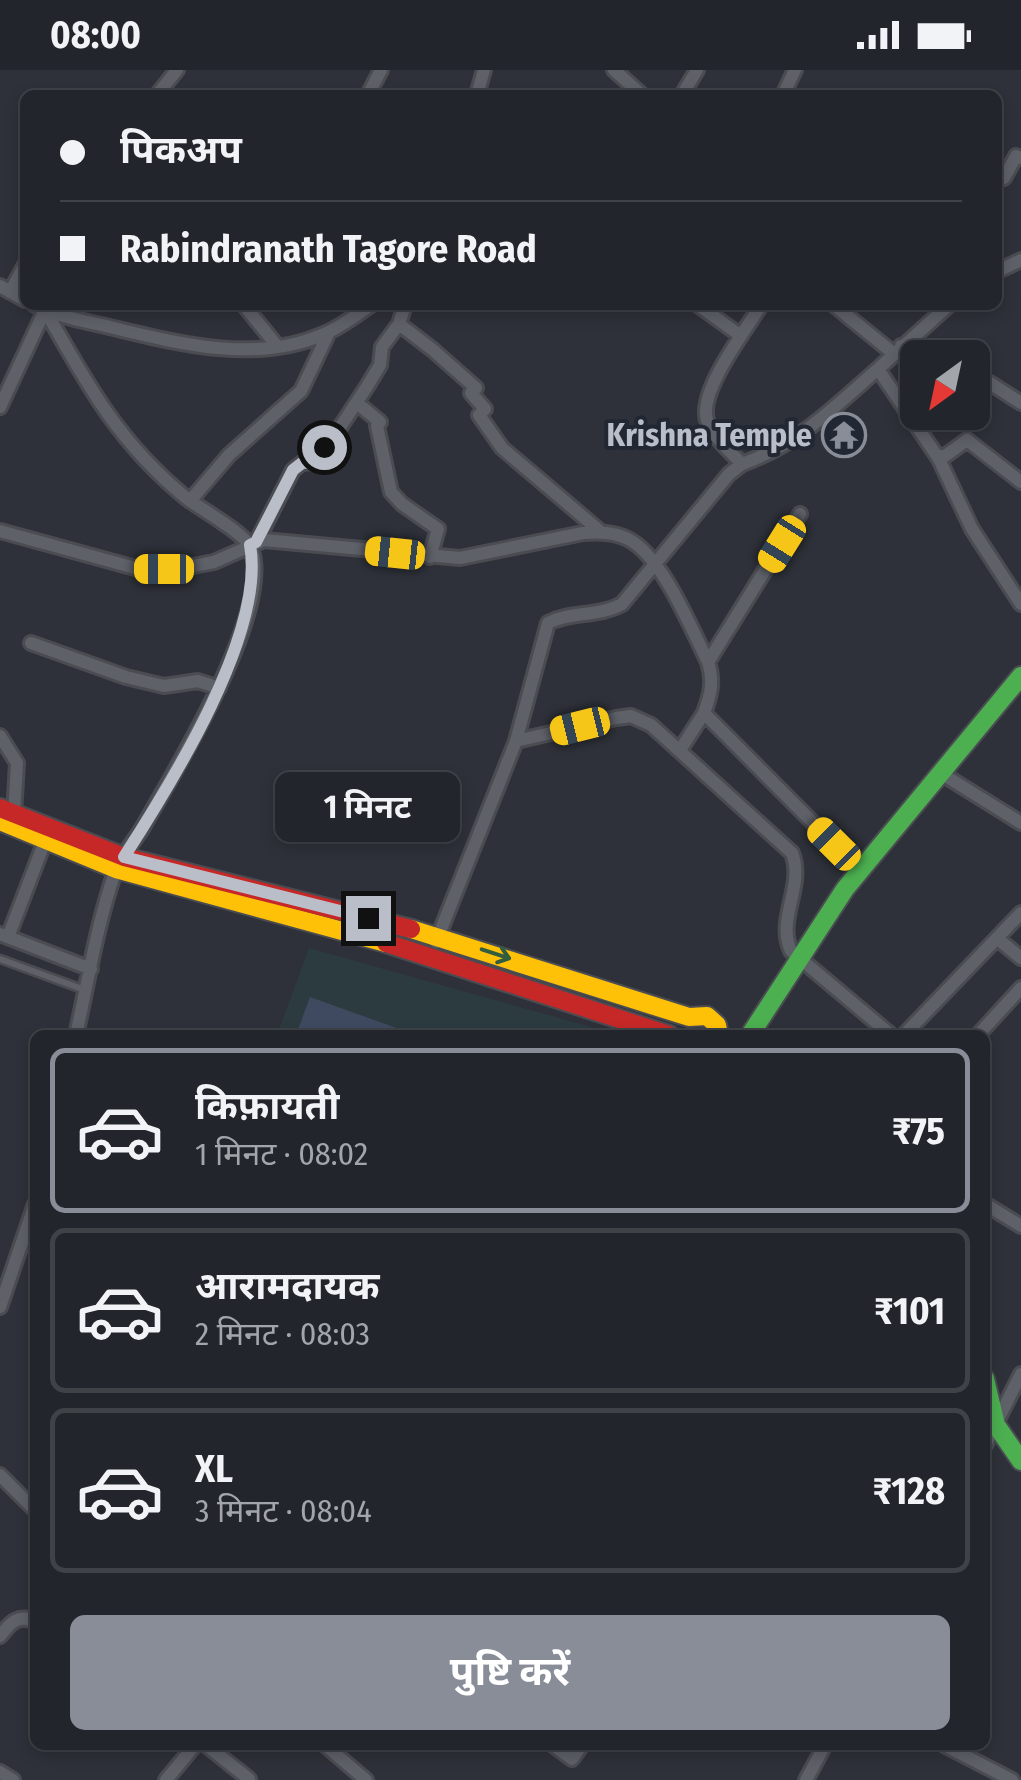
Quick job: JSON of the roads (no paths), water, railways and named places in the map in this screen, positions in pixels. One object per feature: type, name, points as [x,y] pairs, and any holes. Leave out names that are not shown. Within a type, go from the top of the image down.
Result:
[{"type":"main road","points":[[753,1030],[860,870],[1021,676]]},
{"type":"main road","points":[[4,814],[120,863],[438,936],[689,1017],[707,1016],[718,1030]]},
{"type":"main road","points":[[4,814],[45,840],[430,955],[654,1030]]},
{"type":"main road","points":[[679,1030],[689,1017]]},
{"type":"main road","points":[[990,1433],[1021,1462]]},
{"type":"main road","points":[[990,1434],[1002,1457],[1021,1473]]},
{"type":"street","points":[[161,90],[177,70]]},
{"type":"street","points":[[614,70],[636,90]]},
{"type":"street","points":[[1002,176],[1016,156],[1021,158]]},
{"type":"street","points":[[0,407],[39,310]]},
{"type":"street","points":[[41,310],[101,408],[132,448],[190,501],[253,544]]},
{"type":"street","points":[[48,310],[178,344],[209,348],[277,346],[328,332],[363,310]]},
{"type":"street","points":[[248,310],[277,346]]},
{"type":"street","points":[[77,1030],[120,863],[219,688],[252,590],[253,544],[293,470],[311,462],[356,403],[380,365],[382,347],[399,324],[403,310]]},
{"type":"street","points":[[705,310],[741,336]]},
{"type":"street","points":[[742,464],[713,432],[706,408],[715,381],[759,310]]},
{"type":"street","points":[[841,310],[900,350]]},
{"type":"street","points":[[430,955],[516,741],[548,623],[612,610],[632,595],[729,474],[795,440],[942,310]]},
{"type":"street","points":[[399,324],[476,388],[471,394],[485,409],[480,415],[502,448],[600,532]]},
{"type":"street","points":[[190,501],[228,454],[301,391],[328,332]]},
{"type":"street","points":[[878,370],[937,456],[972,528],[1021,604]]},
{"type":"street","points":[[990,382],[1021,403]]},
{"type":"street","points":[[356,403],[380,422],[377,426],[390,492],[438,530],[430,557]]},
{"type":"street","points":[[937,456],[945,456],[968,440],[1021,482]]},
{"type":"street","points":[[708,662],[800,514]]},
{"type":"street","points":[[0,531],[139,569],[183,568],[214,562],[271,540],[430,557],[478,557],[600,532],[627,538],[640,546],[657,566],[713,677],[704,713],[680,750]]},
{"type":"street","points":[[30,643],[126,677],[164,686],[198,682],[219,688]]},
{"type":"street","points":[[704,713],[860,870]]},
{"type":"street","points":[[516,741],[630,716],[651,725],[792,853],[797,880],[786,933],[790,951],[885,1030]]},
{"type":"street","points":[[0,736],[17,763],[4,814]]},
{"type":"street","points":[[939,772],[1021,823]]},
{"type":"street","points":[[45,840],[4,935],[91,969]]},
{"type":"street","points":[[909,1030],[1021,913]]},
{"type":"street","points":[[998,939],[1021,958]]},
{"type":"street","points":[[983,1030],[1021,988]]},
{"type":"street","points":[[990,1207],[1021,1226]]},
{"type":"street","points":[[0,1307],[30,1219]]},
{"type":"street","points":[[990,1430],[1021,1374]]},
{"type":"street","points":[[0,1476],[30,1505]]},
{"type":"street","points":[[0,1636],[15,1620],[30,1619]]},
{"type":"street","points":[[166,1780],[191,1750]]},
{"type":"street","points":[[212,1750],[249,1780]]},
{"type":"street","points":[[336,1750],[366,1780]]},
{"type":"street","points":[[822,1750],[809,1775],[826,1780]]},
{"type":"street","points":[[954,1750],[1012,1780]]},
{"type":"street","points":[[0,1772],[14,1780]]},
{"type":"lane","points":[[0,959],[86,990]]},
{"type":"water","points":[[310,997],[402,1030],[298,1030]]},
{"type":"place","name":"Krishna Temple","points":[[844,435]]}]
